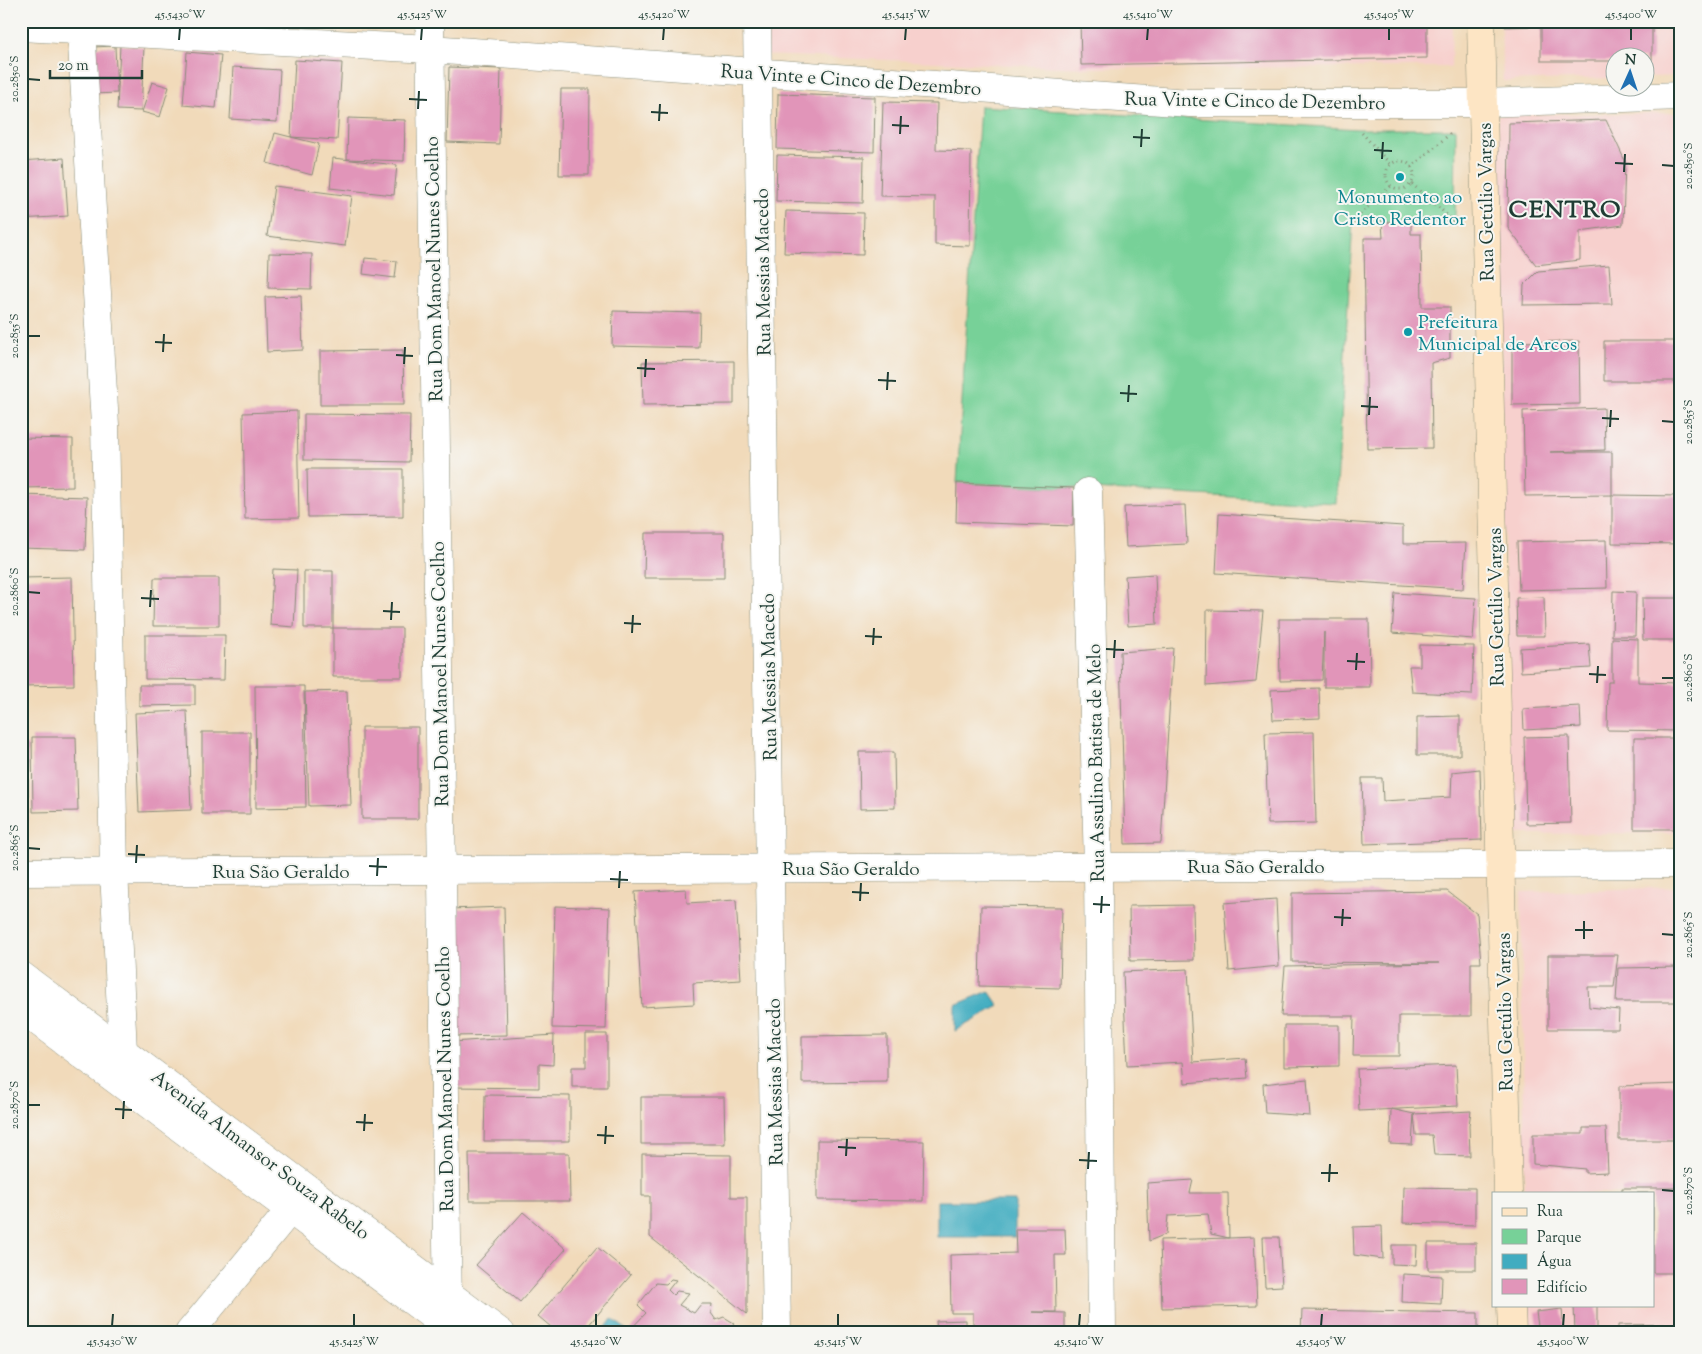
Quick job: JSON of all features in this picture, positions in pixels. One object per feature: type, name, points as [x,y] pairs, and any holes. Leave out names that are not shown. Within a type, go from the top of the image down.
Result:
[{"type":"main road","name":"Rua Getúlio Vargas","points":[[1481,21],[1508,1192]]},
{"type":"main road","points":[[1511,1306],[1512,1333]]},
{"type":"street","name":"Rua Dom Manoel Nunes Coelho","points":[[430,21],[447,1292],[452,1330]]},
{"type":"street","name":"Rua Messias Macedo","points":[[757,21],[777,1333]]},
{"type":"street","name":"Rua Vinte e Cinco de Dezembro","points":[[21,27],[81,28],[430,49],[1190,103],[1483,103],[1681,96]]},
{"type":"street","points":[[81,28],[105,426],[114,871],[125,1087]]},
{"type":"street","name":"Rua Assulino Batista de Melo","points":[[1088,492],[1098,867],[1102,1333]]},
{"type":"street","name":"Rua São Geraldo","points":[[21,872],[1681,864]]},
{"type":"street","name":"Avenida Almansor Souza Rabelo","points":[[21,975],[501,1333]]},
{"type":"street","name":"Avenida Almansor Souza Rabelo","points":[[21,1009],[452,1330]]},
{"type":"street","points":[[189,1333],[290,1210]]},
{"type":"path","points":[[1358,129],[1391,165]]},
{"type":"path","points":[[1411,167],[1456,129]]},
{"type":"path","points":[[1404,162],[1411,167],[1414,175],[1412,184],[1404,189],[1391,186],[1386,174],[1391,165],[1404,162]]},
{"type":"path","points":[[1412,184],[1455,222]]},
{"type":"path","points":[[1353,221],[1391,186]]},
{"type":"shaded area","points":[[764,21],[1452,21],[1451,67],[1085,68],[763,55]]},
{"type":"shaded area","points":[[1501,21],[1681,21],[1681,76],[1654,77],[1654,48],[1604,48],[1604,78],[1503,81]]},
{"type":"shaded area","points":[[1681,113],[1681,833],[1509,834],[1498,115]]},
{"type":"shaded area","points":[[1681,887],[1681,1333],[1529,1333],[1528,1306],[1654,1306],[1654,1192],[1525,1192],[1521,892]]},
{"type":"green space","points":[[980,106],[1358,129],[1456,129],[1455,222],[1353,221],[1336,503],[957,483]]},
{"type":"water","points":[[989,991],[999,1006],[955,1031],[955,1005]]},
{"type":"water","points":[[937,1201],[1015,1201],[1015,1237],[937,1237]]},
{"type":"water","points":[[612,1319],[626,1329],[623,1333],[602,1333]]},
{"type":"building","points":[[1080,21],[1427,21],[1427,58],[1081,65]]},
{"type":"building","points":[[1505,21],[1652,21],[1652,48],[1604,48],[1604,61],[1541,61],[1541,26],[1505,27]]},
{"type":"building","points":[[120,45],[144,47],[141,111],[117,110]]},
{"type":"building","points":[[115,46],[117,93],[94,94],[93,47]]},
{"type":"building","points":[[187,52],[221,55],[216,108],[183,105]]},
{"type":"building","points":[[295,60],[342,63],[337,140],[291,137]]},
{"type":"building","points":[[233,67],[280,70],[277,122],[230,119]]},
{"type":"building","points":[[449,67],[501,69],[499,144],[447,142]]},
{"type":"building","points":[[152,82],[169,87],[160,117],[142,112]]},
{"type":"building","points":[[561,89],[590,89],[589,175],[559,175]]},
{"type":"building","points":[[778,94],[875,97],[874,152],[777,149]]},
{"type":"building","points":[[883,102],[937,103],[936,150],[971,151],[970,246],[935,245],[935,197],[880,196]]},
{"type":"building","points":[[348,118],[405,120],[404,161],[347,159]]},
{"type":"building","points":[[1606,120],[1625,161],[1623,225],[1580,231],[1580,260],[1536,265],[1508,228],[1509,123]]},
{"type":"building","points":[[275,133],[319,144],[312,175],[267,163]]},
{"type":"building","points":[[777,155],[864,157],[863,203],[776,201]]},
{"type":"building","points":[[64,158],[68,216],[21,219],[21,161]]},
{"type":"building","points":[[333,158],[397,165],[394,195],[330,188]]},
{"type":"building","points":[[274,186],[352,196],[345,246],[267,236]]},
{"type":"building","points":[[786,211],[864,213],[863,255],[784,253]]},
{"type":"building","name":"Prefeitura Municipal de Arcos","points":[[1382,222],[1411,222],[1411,234],[1421,234],[1422,307],[1450,307],[1450,358],[1431,363],[1432,448],[1367,449],[1364,238],[1383,238]]},
{"type":"building","points":[[269,253],[312,254],[311,289],[268,288]]},
{"type":"building","points":[[365,258],[397,261],[395,278],[363,274]]},
{"type":"building","points":[[1609,265],[1612,304],[1523,305],[1524,285],[1538,271]]},
{"type":"building","points":[[301,296],[303,350],[267,352],[265,297]]},
{"type":"building","points":[[613,311],[700,313],[699,348],[612,346]]},
{"type":"building","points":[[1579,341],[1580,404],[1512,405],[1512,342]]},
{"type":"building","points":[[1604,341],[1681,341],[1681,381],[1604,381]]},
{"type":"building","points":[[403,350],[404,405],[320,405],[320,351]]},
{"type":"building","points":[[734,361],[734,404],[643,405],[642,362]]},
{"type":"building","points":[[1604,408],[1605,450],[1550,452],[1612,452],[1612,495],[1525,496],[1523,411]]},
{"type":"building","points":[[297,411],[299,518],[245,519],[243,413]]},
{"type":"building","points":[[304,414],[410,415],[409,462],[304,460]]},
{"type":"building","points":[[21,438],[73,439],[73,487],[21,488]]},
{"type":"building","points":[[307,469],[403,469],[403,516],[308,517]]},
{"type":"building","points":[[957,483],[1074,488],[1073,526],[956,522]]},
{"type":"building","points":[[21,495],[87,497],[85,550],[21,548]]},
{"type":"building","points":[[1612,495],[1681,496],[1681,544],[1612,543]]},
{"type":"building","points":[[1185,505],[1187,544],[1126,547],[1124,507]]},
{"type":"building","points":[[1219,514],[1403,526],[1403,544],[1466,543],[1463,589],[1216,573]]},
{"type":"building","points":[[645,533],[724,533],[724,578],[644,578]]},
{"type":"building","points":[[1606,540],[1607,588],[1519,590],[1517,542]]},
{"type":"building","points":[[273,569],[297,570],[294,627],[270,625]]},
{"type":"building","points":[[304,571],[333,571],[333,628],[304,628]]},
{"type":"building","points":[[1155,574],[1157,624],[1128,626],[1125,576]]},
{"type":"building","points":[[72,577],[74,685],[21,686],[21,578]]},
{"type":"building","points":[[154,578],[219,578],[219,626],[153,626]]},
{"type":"building","points":[[1613,591],[1636,592],[1635,636],[1612,636]]},
{"type":"building","points":[[1395,593],[1476,598],[1473,639],[1392,633]]},
{"type":"building","points":[[1544,597],[1545,636],[1517,636],[1516,598]]},
{"type":"building","points":[[1642,598],[1681,598],[1681,640],[1643,640]]},
{"type":"building","points":[[1207,610],[1263,611],[1256,682],[1206,686]]},
{"type":"building","points":[[1279,619],[1369,619],[1370,687],[1324,687],[1324,632],[1322,680],[1280,681]]},
{"type":"building","points":[[333,628],[402,628],[402,677],[333,677]]},
{"type":"building","points":[[145,635],[225,635],[224,680],[145,679]]},
{"type":"building","points":[[1612,638],[1638,639],[1638,682],[1681,683],[1681,731],[1607,730],[1608,682],[1612,682]]},
{"type":"building","points":[[1589,644],[1591,668],[1521,672],[1520,648]]},
{"type":"building","points":[[1420,645],[1474,646],[1472,695],[1412,692],[1409,666],[1420,666]]},
{"type":"building","points":[[1173,648],[1161,843],[1125,844],[1120,652]]},
{"type":"building","points":[[139,685],[195,685],[195,705],[139,706]]},
{"type":"building","points":[[255,686],[304,686],[306,807],[256,808]]},
{"type":"building","points":[[1319,688],[1320,718],[1273,720],[1271,690]]},
{"type":"building","points":[[347,691],[351,805],[309,806],[305,692]]},
{"type":"building","points":[[1580,706],[1581,727],[1524,730],[1523,709]]},
{"type":"building","points":[[187,711],[191,810],[139,812],[135,713]]},
{"type":"building","points":[[1460,716],[1460,755],[1417,755],[1417,717]]},
{"type":"building","points":[[362,727],[418,727],[418,819],[362,819]]},
{"type":"building","points":[[202,732],[250,732],[250,814],[202,814]]},
{"type":"building","points":[[1314,732],[1316,823],[1268,824],[1265,733]]},
{"type":"building","points":[[1569,736],[1571,823],[1526,824],[1524,737]]},
{"type":"building","points":[[32,737],[76,737],[78,811],[33,812]]},
{"type":"building","points":[[1634,738],[1681,738],[1681,829],[1634,829]]},
{"type":"building","points":[[21,745],[28,745],[28,823],[21,823]]},
{"type":"building","points":[[859,752],[894,752],[895,808],[860,809]]},
{"type":"building","points":[[1480,769],[1482,840],[1364,844],[1362,778],[1382,778],[1383,801],[1451,797],[1452,772]]},
{"type":"building","points":[[686,889],[687,903],[736,900],[741,980],[693,983],[694,1004],[642,1007],[635,892]]},
{"type":"building","points":[[1447,891],[1477,914],[1481,963],[1471,963],[1471,1016],[1399,1016],[1399,1056],[1353,1056],[1354,1016],[1281,1016],[1285,966],[1439,963],[1292,962],[1292,893]]},
{"type":"building","points":[[1276,899],[1279,966],[1229,971],[1224,903]]},
{"type":"building","points":[[1193,905],[1194,960],[1130,961],[1129,906]]},
{"type":"building","points":[[555,906],[610,908],[606,1029],[552,1028]]},
{"type":"building","points":[[981,906],[1062,907],[1060,988],[979,986]]},
{"type":"building","points":[[504,907],[507,1035],[453,1036],[450,909]]},
{"type":"building","points":[[1548,955],[1618,955],[1614,987],[1588,987],[1589,1007],[1619,1010],[1618,1029],[1548,1029]]},
{"type":"building","points":[[1681,967],[1681,1002],[1616,1002],[1618,968]]},
{"type":"building","points":[[1188,969],[1193,1062],[1245,1058],[1247,1078],[1185,1083],[1183,1062],[1127,1065],[1123,972]]},
{"type":"building","points":[[1284,1025],[1339,1025],[1339,1066],[1284,1067]]},
{"type":"building","points":[[586,1034],[607,1034],[607,1087],[572,1087],[572,1067],[586,1067]]},
{"type":"building","points":[[554,1035],[553,1065],[539,1064],[539,1088],[452,1087],[452,1042]]},
{"type":"building","points":[[887,1035],[887,1082],[802,1083],[802,1036]]},
{"type":"building","points":[[1456,1065],[1458,1106],[1359,1111],[1357,1069]]},
{"type":"building","points":[[1307,1079],[1310,1116],[1265,1113],[1263,1084]]},
{"type":"building","points":[[1681,1084],[1681,1140],[1619,1140],[1619,1086]]},
{"type":"building","points":[[485,1095],[570,1096],[570,1141],[484,1141]]},
{"type":"building","points":[[641,1097],[724,1097],[725,1144],[641,1144]]},
{"type":"building","points":[[1391,1109],[1414,1114],[1412,1145],[1390,1144]]},
{"type":"building","points":[[1471,1111],[1469,1125],[1470,1156],[1434,1155],[1432,1135],[1416,1135],[1414,1114]]},
{"type":"building","points":[[1583,1128],[1606,1128],[1608,1172],[1585,1173],[1585,1169],[1533,1164],[1533,1134],[1583,1134]]},
{"type":"building","points":[[817,1140],[924,1141],[923,1201],[817,1200]]},
{"type":"building","points":[[469,1153],[569,1153],[570,1201],[470,1201]]},
{"type":"building","points":[[642,1154],[731,1155],[731,1197],[747,1197],[747,1314],[650,1237],[650,1196],[642,1196]]},
{"type":"building","points":[[1193,1180],[1190,1193],[1228,1193],[1229,1238],[1211,1234],[1208,1214],[1168,1216],[1166,1234],[1149,1241],[1147,1183]]},
{"type":"building","points":[[1404,1187],[1475,1188],[1475,1225],[1403,1223]]},
{"type":"building","points":[[1622,1188],[1681,1188],[1681,1273],[1654,1273],[1654,1192],[1622,1192]]},
{"type":"building","points":[[523,1212],[566,1249],[520,1302],[476,1265]]},
{"type":"building","points":[[1382,1226],[1383,1259],[1354,1255],[1353,1227]]},
{"type":"building","points":[[1015,1229],[1065,1229],[1066,1255],[1055,1255],[1056,1312],[1032,1312],[1065,1313],[1065,1333],[973,1333],[973,1313],[951,1313],[950,1255],[1016,1253]]},
{"type":"building","points":[[1254,1237],[1257,1306],[1162,1308],[1160,1240]]},
{"type":"building","points":[[1263,1237],[1279,1237],[1282,1286],[1265,1287]]},
{"type":"building","points":[[1428,1243],[1476,1243],[1476,1270],[1428,1270]]},
{"type":"building","points":[[1392,1245],[1417,1245],[1416,1265],[1392,1264]]},
{"type":"building","points":[[597,1247],[631,1275],[582,1333],[558,1333],[538,1316]]},
{"type":"building","points":[[1403,1274],[1442,1276],[1441,1304],[1402,1302]]},
{"type":"building","points":[[671,1279],[676,1280],[668,1290],[673,1295],[677,1291],[689,1293],[679,1305],[694,1313],[701,1304],[712,1304],[711,1313],[716,1320],[724,1317],[734,1323],[726,1333],[627,1333],[646,1313],[638,1305],[656,1283],[666,1284]]},
{"type":"building","points":[[1574,1306],[1597,1306],[1597,1333],[1575,1333]]},
{"type":"building","points":[[1562,1309],[1564,1333],[1539,1333],[1536,1312]]},
{"type":"building","points":[[1302,1310],[1478,1313],[1478,1333],[1301,1333]]},
{"type":"building","points":[[966,1320],[966,1333],[937,1333],[936,1321]]},
{"type":"building","points":[[1681,1324],[1681,1333],[1618,1333],[1618,1325]]},
{"type":"place","name":"Monumento ao Cristo Redentor","points":[[1400,177]]},
{"type":"place","name":"Prefeitura Municipal de Arcos","points":[[1408,332]]},
{"type":"district","name":"CENTRO","points":[[1565,209]]}]
